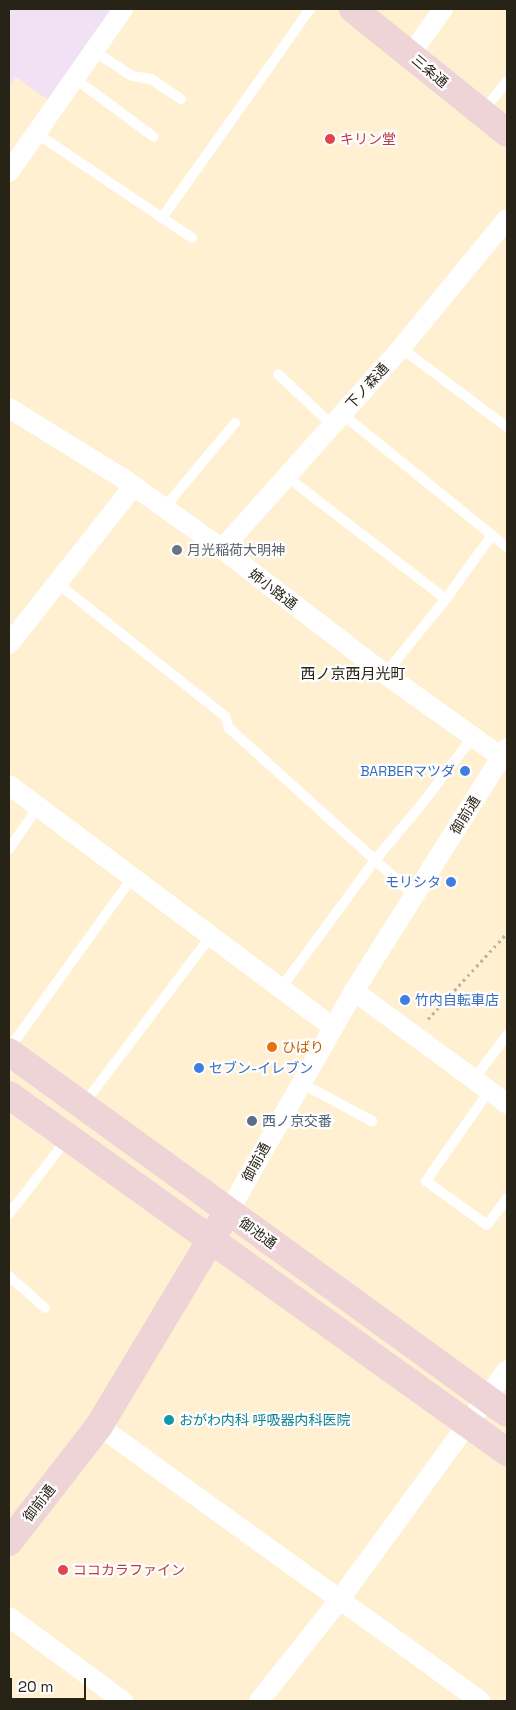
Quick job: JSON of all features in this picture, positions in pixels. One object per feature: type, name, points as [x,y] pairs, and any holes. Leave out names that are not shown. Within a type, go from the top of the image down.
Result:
[{"type":"street","points":[[9,172],[123,9]]},
{"type":"street","name":"三条通","points":[[353,9],[411,54],[481,114],[507,133]]},
{"type":"street","points":[[411,54],[443,9]]},
{"type":"street","name":"下ノ森通","points":[[222,549],[401,348],[507,219]]},
{"type":"street","name":"姉小路通","points":[[9,408],[134,486],[222,549],[472,738],[505,755]]},
{"type":"street","points":[[9,644],[56,582],[134,486]]},
{"type":"street","name":"御前通","points":[[9,1542],[99,1426],[229,1211],[332,1027],[414,895],[505,755]]},
{"type":"street","points":[[9,785],[332,1027]]},
{"type":"street","points":[[354,991],[507,1104]]},
{"type":"street","name":"御池通","points":[[9,1050],[83,1106],[498,1406]]},
{"type":"street","points":[[9,1095],[210,1241],[507,1452]]},
{"type":"street","points":[[259,1701],[340,1599],[469,1425],[498,1406],[507,1370]]},
{"type":"street","points":[[99,1426],[480,1701]]},
{"type":"street","points":[[9,1617],[123,1701]]},
{"type":"lane","points":[[162,218],[310,9]]},
{"type":"lane","points":[[94,50],[132,76],[150,79],[181,99]]},
{"type":"lane","points":[[74,78],[154,137]]},
{"type":"lane","points":[[481,114],[507,81]]},
{"type":"lane","points":[[36,133],[192,238]]},
{"type":"lane","points":[[401,348],[507,427]]},
{"type":"lane","points":[[278,374],[507,547]]},
{"type":"lane","points":[[164,508],[235,423]]},
{"type":"lane","points":[[286,476],[446,599]]},
{"type":"lane","points":[[385,674],[446,599],[492,535]]},
{"type":"lane","points":[[56,582],[225,716],[229,728],[414,895]]},
{"type":"lane","points":[[281,988],[375,860],[422,804],[472,738]]},
{"type":"lane","points":[[9,848],[38,807]]},
{"type":"lane","points":[[9,1050],[132,878]]},
{"type":"lane","points":[[83,1106],[211,936]]},
{"type":"lane","points":[[507,1035],[482,1085],[426,1181],[487,1225],[507,1198]]},
{"type":"lane","points":[[301,1083],[372,1121]]},
{"type":"lane","points":[[9,1214],[68,1138]]},
{"type":"lane","points":[[9,1276],[45,1308]]},
{"type":"path","points":[[413,1034],[507,933]]},
{"type":"shaded area","points":[[9,9],[112,9],[48,100],[16,77],[9,86]]},
{"type":"place","name":"キリン堂","points":[[330,139]]},
{"type":"place","name":"月光稲荷大明神","points":[[177,550]]},
{"type":"place","name":"BARBERマツダ","points":[[465,771]]},
{"type":"place","name":"モリシタ","points":[[451,882]]},
{"type":"place","name":"竹内自転車店","points":[[405,1000]]},
{"type":"place","name":"ひばり","points":[[272,1047]]},
{"type":"place","name":"セブン-イレブン","points":[[199,1068]]},
{"type":"place","name":"西ノ京交番","points":[[252,1121]]},
{"type":"place","name":"おがわ内科 呼吸器内科医院","points":[[169,1420]]},
{"type":"place","name":"ココカラファイン","points":[[63,1570]]},
{"type":"district","name":"西ノ京西月光町","points":[[353,674]]}]
